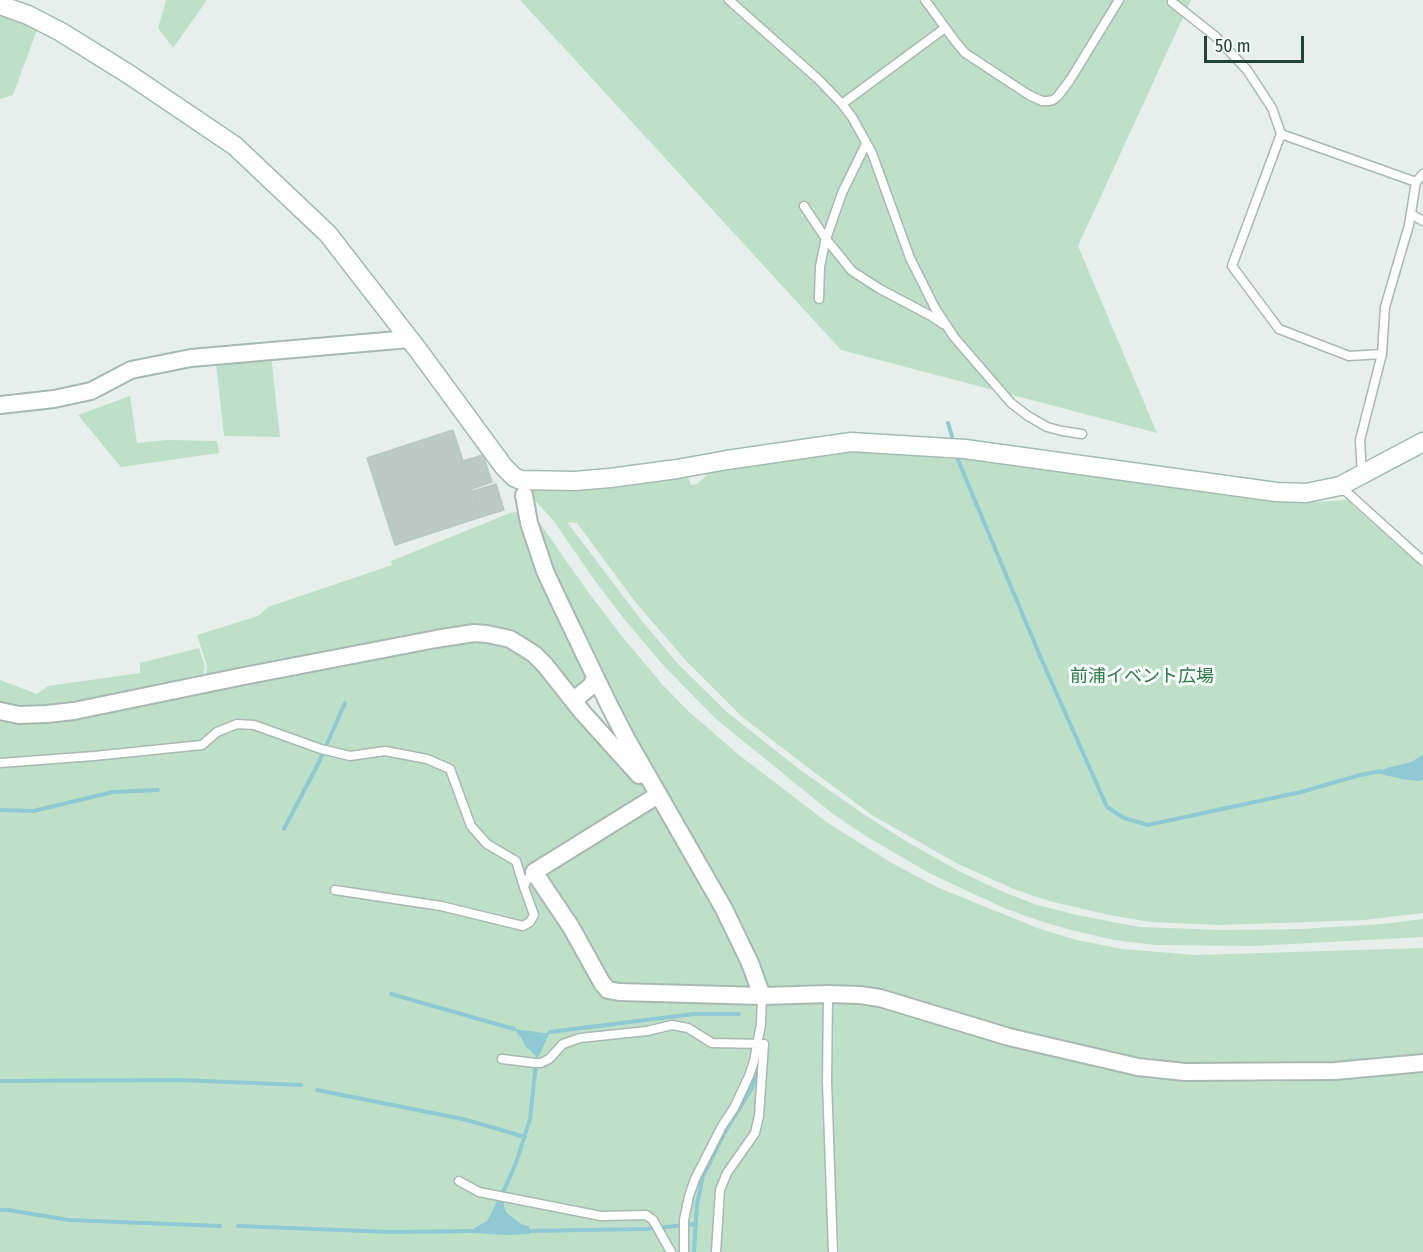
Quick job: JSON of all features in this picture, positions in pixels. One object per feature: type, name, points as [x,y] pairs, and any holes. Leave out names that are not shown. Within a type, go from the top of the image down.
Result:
[{"type":"street","points":[[0,5],[28,15],[61,32],[130,75],[235,146],[328,234],[504,466],[523,487],[542,521]]},
{"type":"street","points":[[0,405],[54,399],[91,391],[131,370],[191,357],[409,339]]},
{"type":"street","points":[[523,487],[677,469],[851,442],[965,449],[1276,492],[1306,493],[1340,486],[1423,442]]},
{"type":"street","points":[[523,487],[529,523],[546,571],[595,678],[658,795],[724,909],[750,963],[762,996]]},
{"type":"street","points":[[0,711],[28,715],[74,711],[244,676],[474,633],[500,636],[522,646],[545,665],[570,697],[658,795]]},
{"type":"street","points":[[570,697],[579,696],[591,686],[595,678]]},
{"type":"street","points":[[658,795],[534,872],[571,927],[608,990],[762,996],[860,995],[880,998],[1009,1037],[1138,1066],[1185,1072],[1335,1071],[1423,1063]]},
{"type":"lane","points":[[729,0],[797,60],[842,104],[852,117],[872,153],[910,258],[935,308],[954,337],[1011,403],[1028,416],[1047,427],[1082,434]]},
{"type":"lane","points":[[925,0],[965,53],[1042,101],[1053,100],[1058,96],[1119,0]]},
{"type":"lane","points":[[1172,2],[1215,36],[1247,70],[1272,108],[1281,134],[1232,266],[1279,329],[1349,356],[1382,354]]},
{"type":"lane","points":[[842,104],[945,28]]},
{"type":"lane","points":[[1281,134],[1416,182]]},
{"type":"lane","points":[[819,299],[820,267],[826,239],[842,193],[867,144]]},
{"type":"lane","points":[[1362,475],[1360,440],[1382,354],[1384,307],[1409,225],[1416,182],[1423,174]]},
{"type":"lane","points":[[804,206],[826,239],[852,271],[948,328]]},
{"type":"lane","points":[[1411,214],[1423,221]]},
{"type":"lane","points":[[1340,486],[1423,561]]},
{"type":"lane","points":[[0,763],[202,745],[217,732],[237,724],[254,725],[325,750],[350,756],[385,751],[428,759],[450,769],[471,826],[487,844],[516,861],[534,915],[530,922],[523,926],[441,906],[335,890]]},
{"type":"lane","points":[[524,887],[526,880],[534,872]]},
{"type":"lane","points":[[828,994],[827,1082],[833,1252]]},
{"type":"lane","points":[[684,1252],[684,1220],[695,1179],[722,1126],[734,1108],[754,1061],[761,1024],[762,996]]},
{"type":"lane","points":[[502,1059],[538,1063],[549,1059],[563,1044],[580,1038],[647,1032],[672,1025],[688,1028],[712,1043],[758,1042],[764,1044],[759,1116],[755,1132],[727,1173],[720,1190],[716,1252]]},
{"type":"lane","points":[[459,1181],[479,1192],[601,1216],[646,1215],[653,1220],[671,1252]]},
{"type":"green space","points":[[166,0],[207,0],[173,48],[158,28]]},
{"type":"green space","points":[[520,0],[1191,0],[1078,246],[1157,433],[841,350]]},
{"type":"green space","points":[[0,14],[38,27],[13,95],[0,99]]},
{"type":"green space","points":[[271,356],[280,437],[224,436],[216,363]]},
{"type":"green space","points":[[130,396],[137,443],[167,440],[217,441],[219,453],[121,467],[78,415]]},
{"type":"green space","name":"前浦イベント広場","points":[[864,451],[950,459],[951,457],[983,459],[1299,503],[1347,500],[1423,568],[1423,913],[1364,920],[1220,925],[1150,922],[1049,901],[1016,890],[956,863],[872,815],[741,716],[688,663],[636,603],[577,523],[567,522],[642,621],[678,664],[728,713],[803,772],[859,811],[959,871],[1034,904],[1139,927],[1223,930],[1301,929],[1423,919],[1423,937],[1254,946],[1156,945],[1114,940],[1067,929],[1004,908],[929,873],[833,814],[716,719],[665,667],[624,619],[553,520],[530,495],[533,489],[538,487],[687,474],[691,485],[697,484],[712,470],[746,462]]},
{"type":"green space","points":[[529,508],[620,634],[687,710],[739,755],[828,823],[890,862],[937,887],[1040,929],[1077,940],[1122,949],[1196,955],[1423,948],[1423,1060],[1212,1069],[1118,1060],[908,1000],[769,991],[581,641]]},
{"type":"green space","points":[[523,511],[590,676],[578,692],[502,632],[205,680],[207,666],[197,635],[258,616],[268,607],[392,565],[391,561],[510,513]]},
{"type":"green space","points":[[474,637],[525,651],[651,790],[529,870],[600,984],[823,999],[825,1008],[823,1084],[832,1252],[0,1252],[0,715]]},
{"type":"green space","points":[[199,648],[205,667],[202,680],[63,708],[0,707],[0,680],[37,694],[48,686],[140,673],[140,663]]},
{"type":"green space","points":[[658,800],[707,886],[755,990],[610,987],[541,870]]},
{"type":"green space","points":[[835,1000],[862,1001],[919,1015],[1006,1045],[1152,1079],[1280,1082],[1423,1072],[1423,1252],[839,1252],[831,1115],[831,1010]]},
{"type":"water","points":[[1423,755],[1423,780],[1402,779],[1376,773],[1411,762]]},
{"type":"water","points":[[514,1029],[550,1032],[537,1060],[536,1056],[526,1047]]},
{"type":"water","points":[[498,1198],[504,1199],[506,1212],[523,1225],[529,1226],[530,1234],[473,1233],[473,1229],[487,1221]]},
{"type":"building","points":[[453,430],[481,517],[395,545],[367,458]]},
{"type":"building","points":[[483,455],[492,482],[472,489],[463,461]]},
{"type":"building","points":[[496,484],[504,510],[481,517],[473,491]]},
{"type":"waterway","points":[[948,423],[952,436]]},
{"type":"waterway","points":[[958,460],[1040,656],[1107,807],[1124,818],[1148,825],[1301,792],[1381,771]]},
{"type":"waterway","points":[[284,829],[318,764],[345,703]]},
{"type":"waterway","points":[[0,810],[33,811],[113,792],[158,790]]},
{"type":"waterway","points":[[391,994],[514,1029]]},
{"type":"waterway","points":[[550,1032],[694,1014],[739,1014]]},
{"type":"waterway","points":[[502,1195],[516,1163],[530,1119],[536,1064]]},
{"type":"waterway","points":[[694,1252],[697,1204],[703,1176],[725,1132],[752,1088],[757,1072]]},
{"type":"waterway","points":[[0,1081],[180,1080],[301,1085]]},
{"type":"waterway","points":[[317,1090],[463,1119],[525,1137]]},
{"type":"waterway","points":[[0,1210],[69,1220],[220,1226]]},
{"type":"waterway","points":[[526,1231],[646,1229],[696,1224]]},
{"type":"waterway","points":[[238,1226],[391,1232],[477,1231]]}]
